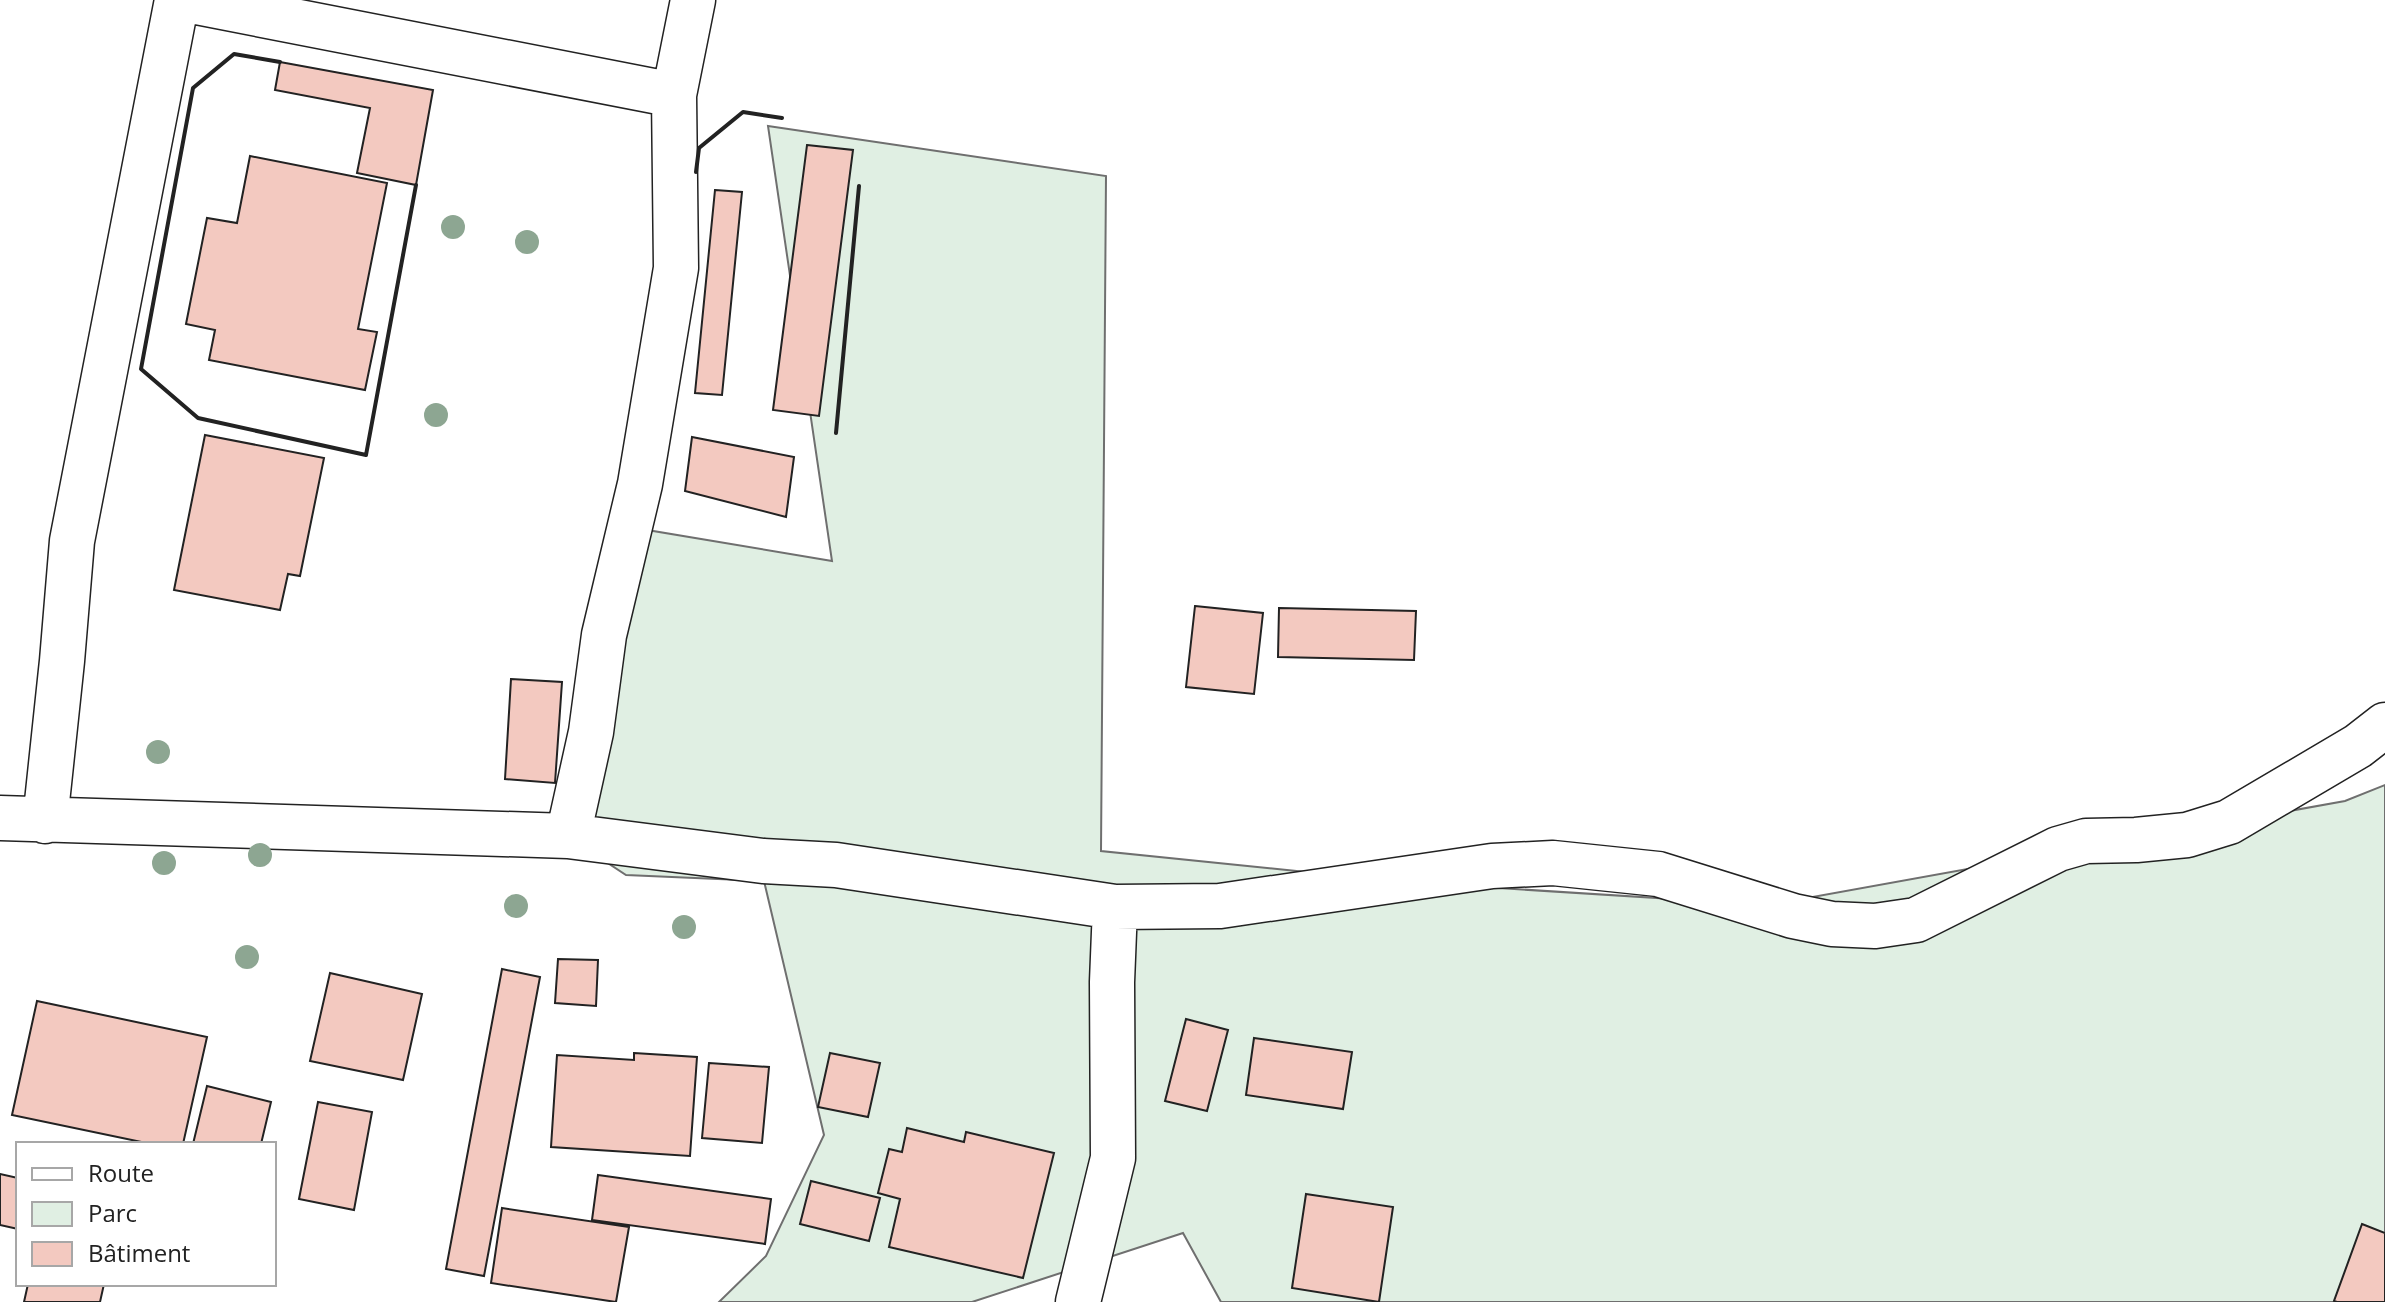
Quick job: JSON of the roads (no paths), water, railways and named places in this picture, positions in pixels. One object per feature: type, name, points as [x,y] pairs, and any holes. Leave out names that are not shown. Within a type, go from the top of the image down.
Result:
[{"type":"street","points":[[45,821],[72,541],[177,0]]},
{"type":"street","points":[[186,0],[674,95]]},
{"type":"street","points":[[568,836],[591,732],[604,635],[640,484],[676,268],[674,95],[693,0]]},
{"type":"street","points":[[0,818],[568,836],[763,861],[836,865],[1115,907],[1220,906],[1492,866],[1553,863],[1658,874],[1793,916],[1832,924],[1875,926],[1916,920],[2058,849],[2086,841],[2187,835],[2229,822],[2358,746],[2385,725]]},
{"type":"street","points":[[1078,1302],[1113,1158],[1112,982],[1115,907]]}]
